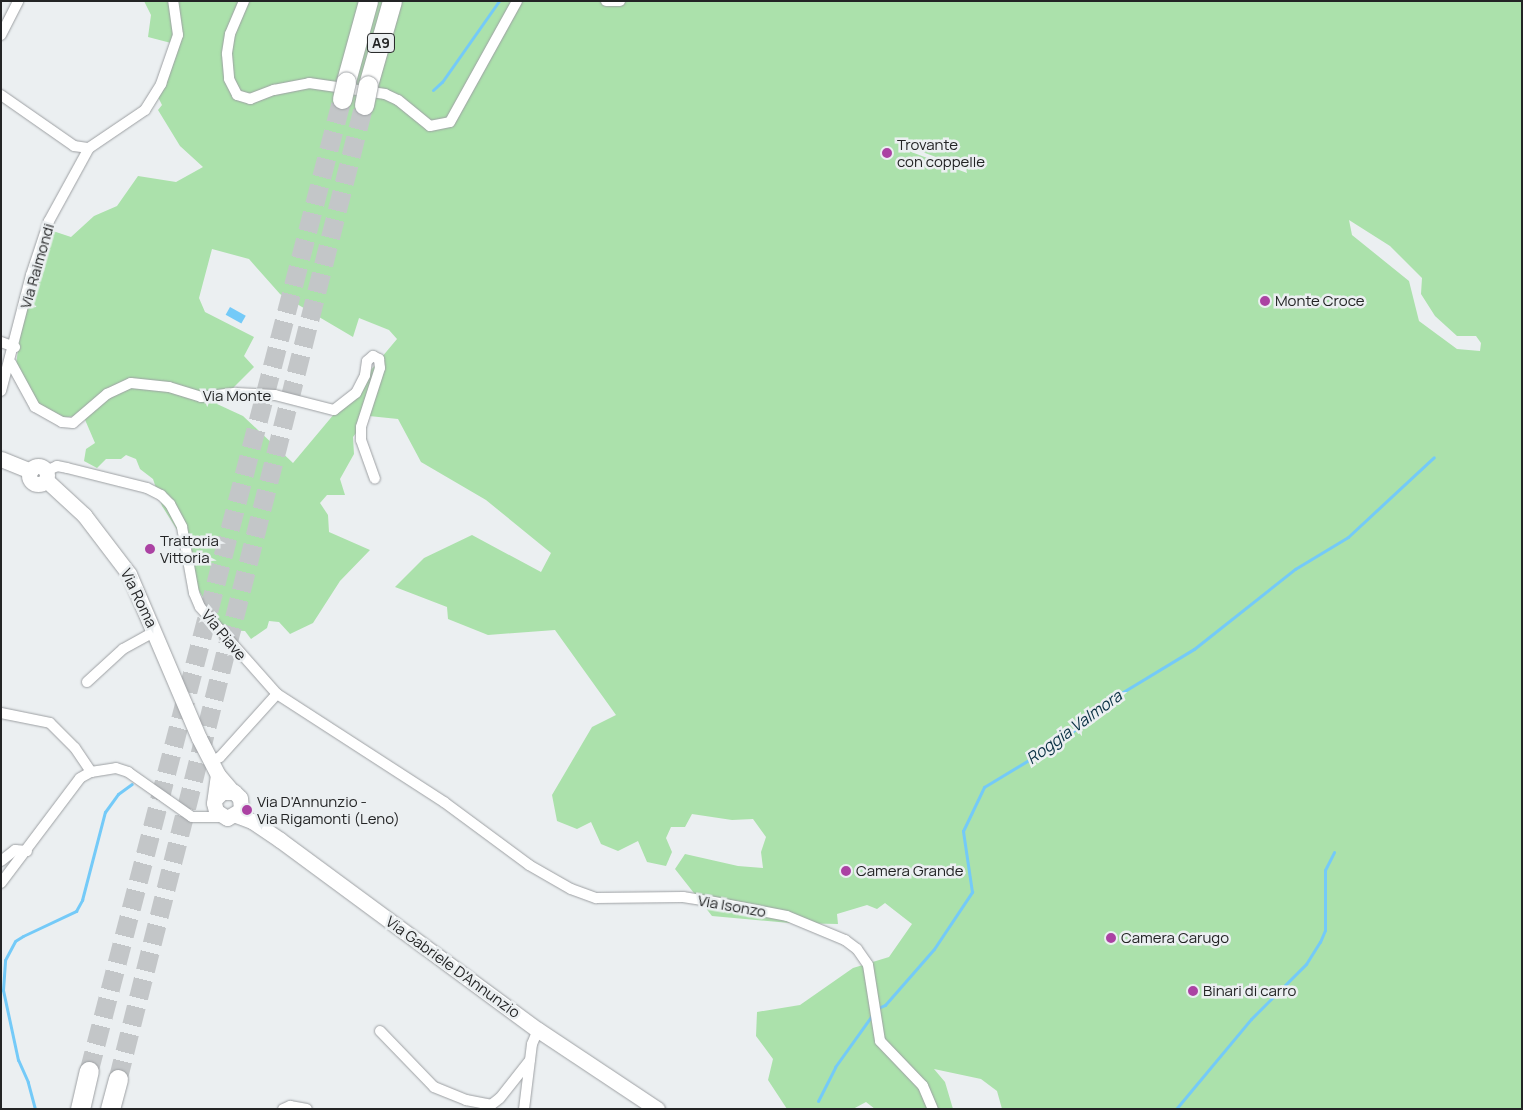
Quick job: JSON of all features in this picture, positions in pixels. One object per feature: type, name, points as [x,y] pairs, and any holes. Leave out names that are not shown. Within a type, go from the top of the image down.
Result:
[{"type":"highway","name":"A9","points":[[342,99],[368,1]]},
{"type":"highway","name":"A9","points":[[364,105],[392,1]]},
{"type":"highway","points":[[80,1109],[90,1070]]},
{"type":"highway","points":[[110,1109],[118,1079]]},
{"type":"main road","name":"Via Roma","points":[[1,459],[41,474],[84,515],[109,544],[130,574],[199,738],[215,769]]},
{"type":"main road","points":[[215,769],[240,798],[233,813],[216,812],[215,769]]},
{"type":"main road","points":[[215,801],[222,792],[232,791]]},
{"type":"main road","name":"Via Gabriele D'Annunzio","points":[[233,813],[252,821],[538,1030],[657,1109]]},
{"type":"street","points":[[1,35],[18,1]]},
{"type":"street","points":[[1,95],[74,146],[89,148],[145,110],[161,84],[178,35],[173,1]]},
{"type":"street","points":[[244,1],[230,34],[227,54],[229,79],[237,95],[250,99],[274,90],[309,83],[385,94],[398,100],[430,126],[450,122],[517,1]]},
{"type":"street","points":[[606,1],[620,1]]},
{"type":"street","name":"Via Raimondi","points":[[1,392],[11,363],[31,275],[50,218],[89,148]]},
{"type":"street","points":[[1,342],[15,347]]},
{"type":"street","name":"Via Monte","points":[[11,363],[35,407],[62,422],[73,423],[107,394],[131,383],[169,387],[201,397],[236,393],[275,395],[334,410],[356,393],[365,375],[367,360],[373,356],[379,359],[380,368],[361,427],[361,440],[369,454],[375,479]]},
{"type":"street","name":"Via Piave","points":[[41,474],[57,466],[138,486],[161,495],[170,504],[182,527],[194,593],[200,607],[277,694],[444,802]]},
{"type":"street","points":[[87,682],[123,650],[155,630]]},
{"type":"street","points":[[215,769],[220,757],[277,694]]},
{"type":"street","points":[[1,713],[50,724],[75,748],[91,772]]},
{"type":"street","points":[[1,883],[80,778],[91,772],[116,768],[128,772],[192,817],[233,813]]},
{"type":"street","points":[[204,816],[215,801]]},
{"type":"street","name":"Via Isonzo","points":[[444,802],[529,865],[571,889],[596,898],[683,897],[709,901],[787,916],[845,940],[857,949],[868,965],[880,1042],[891,1057],[923,1086],[933,1109]]},
{"type":"street","points":[[1,861],[15,850],[27,850]]},
{"type":"street","points":[[380,1030],[434,1087],[474,1102],[491,1105],[500,1098],[530,1060]]},
{"type":"street","points":[[524,1109],[532,1044],[538,1030]]},
{"type":"street","points":[[283,1109],[290,1106],[307,1109]]},
{"type":"green space","points":[[144,1],[1522,1],[1522,1109],[1002,1109],[997,1091],[981,1079],[934,1069],[945,1082],[953,1109],[875,1109],[866,1102],[853,1109],[787,1109],[768,1080],[773,1059],[756,1036],[757,1012],[800,1005],[853,968],[889,957],[912,924],[885,903],[877,909],[867,905],[837,914],[838,924],[790,923],[712,916],[675,869],[685,854],[738,866],[763,868],[761,852],[766,837],[753,819],[732,820],[692,814],[685,827],[671,827],[666,838],[672,852],[666,866],[647,862],[638,841],[618,851],[601,844],[591,822],[577,829],[557,821],[552,795],[592,727],[616,715],[555,630],[488,635],[448,619],[447,607],[395,587],[424,558],[472,535],[541,572],[551,553],[486,500],[421,462],[398,419],[369,416],[353,437],[354,454],[340,479],[345,495],[327,495],[320,503],[328,515],[329,532],[370,550],[340,581],[313,623],[290,634],[279,622],[269,621],[267,628],[251,639],[245,631],[223,630],[198,589],[181,536],[162,506],[153,479],[140,469],[136,459],[126,455],[121,459],[106,459],[97,468],[84,461],[86,449],[95,443],[83,415],[61,418],[35,401],[16,364],[26,297],[50,230],[71,237],[94,216],[117,206],[138,176],[176,182],[203,167],[180,146],[158,110],[162,105],[158,97],[166,84],[171,43],[148,37],[151,15]],"holes":[[[906,146],[966,168],[967,173],[906,150]],[[1349,220],[1390,246],[1422,278],[1421,294],[1435,316],[1457,336],[1476,336],[1481,343],[1480,351],[1457,349],[1419,321],[1409,281],[1352,235]],[[212,249],[249,259],[280,294],[353,337],[359,318],[389,330],[397,339],[293,463],[243,416],[217,404],[254,367],[244,356],[254,337],[205,312],[199,298]]]},
{"type":"water","points":[[230,307],[246,316],[241,324],[226,315]]},
{"type":"waterway","points":[[433,90],[442,82],[499,1]]},
{"type":"waterway","name":"Roggia Valmora","points":[[876,1009],[885,1005],[934,949],[972,892],[963,831],[984,787],[1062,740],[1118,695],[1194,649],[1295,569],[1348,537],[1434,457]]},
{"type":"waterway","points":[[35,1109],[28,1082],[18,1060],[3,990],[5,960],[15,941],[76,911],[82,900],[105,812],[118,794],[132,784]]},
{"type":"waterway","points":[[1176,1109],[1251,1019],[1306,964],[1320,942],[1325,930],[1325,870],[1334,852]]},
{"type":"waterway","name":"Roggia Valmora","points":[[818,1101],[835,1067],[873,1014]]},
{"type":"tunnel","points":[[89,1071],[342,99]]},
{"type":"tunnel","points":[[118,1079],[364,105]]},
{"type":"place","name":"Trovante con coppelle","points":[[887,153]]},
{"type":"place","name":"Monte Croce","points":[[1265,301]]},
{"type":"place","name":"Trattoria Vittoria","points":[[150,549]]},
{"type":"place","name":"Via D'Annunzio - Via Rigamonti (Leno)","points":[[247,810]]},
{"type":"place","name":"Camera Grande","points":[[846,871]]},
{"type":"place","name":"Camera Carugo","points":[[1111,938]]},
{"type":"place","name":"Binari di carro","points":[[1193,991]]}]
